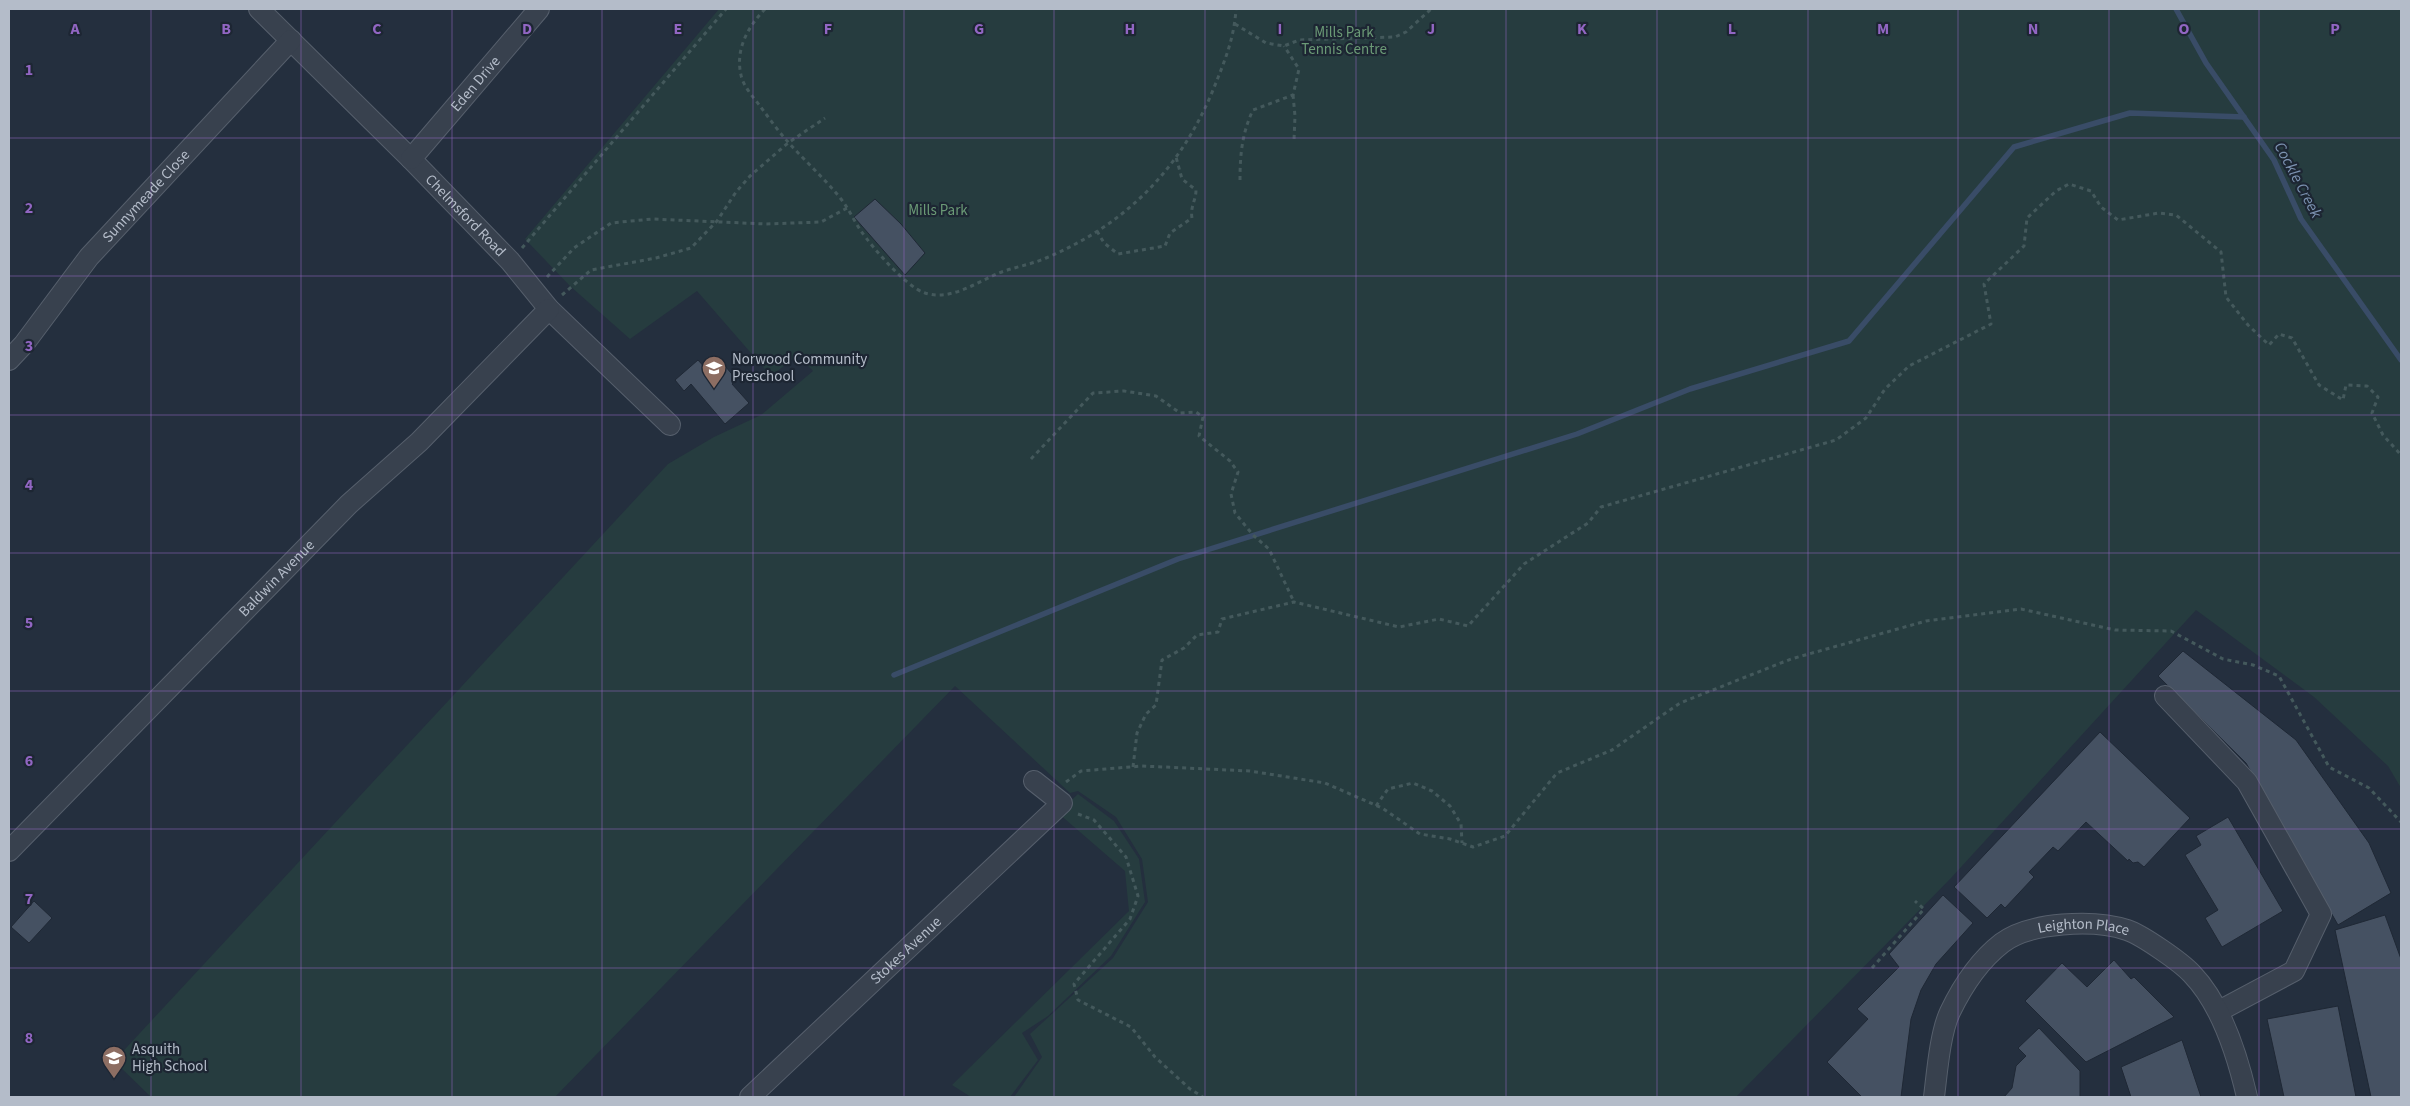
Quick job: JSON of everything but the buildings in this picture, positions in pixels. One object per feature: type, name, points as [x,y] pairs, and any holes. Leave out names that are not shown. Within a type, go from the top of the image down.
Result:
[{"type":"street","name":"Chelmsford Road","points":[[259,9],[411,159],[510,262],[549,309],[670,424]]},
{"type":"street","name":"Eden Drive","points":[[411,159],[539,9]]},
{"type":"street","name":"Sunnymeade Close","points":[[9,360],[24,344],[89,258],[291,40]]},
{"type":"street","name":"Baldwin Avenue","points":[[9,850],[330,523],[418,442],[549,309]]},
{"type":"street","points":[[2165,696],[2247,782],[2321,914],[2294,971],[2219,1011]]},
{"type":"street","points":[[1034,781],[1069,808]]},
{"type":"street","name":"Stokes Avenue","points":[[750,1097],[1069,808]]},
{"type":"street","name":"Leighton Place","points":[[1934,1097],[1938,1065],[1952,1010],[1975,970],[2003,943],[2030,930],[2083,923],[2127,930],[2158,948],[2192,974],[2219,1011],[2247,1097]]},
{"type":"path","points":[[510,262],[726,9]]},
{"type":"path","points":[[765,9],[746,32],[740,51],[740,76],[752,96],[788,143],[806,159],[847,208],[861,231],[903,280],[926,294],[942,295],[958,292],[1000,273],[1046,258],[1097,231],[1130,208],[1147,193],[1176,158],[1194,131],[1234,36],[1236,9]]},
{"type":"path","points":[[1235,24],[1266,43],[1284,46],[1299,40],[1395,37],[1406,32],[1431,9]]},
{"type":"path","points":[[1284,46],[1299,69],[1293,95],[1295,116],[1294,140]]},
{"type":"path","points":[[1240,180],[1240,153],[1253,110],[1293,95]]},
{"type":"path","points":[[549,309],[570,286],[591,270],[656,258],[691,248],[717,221],[736,192],[750,176],[788,143],[825,118]]},
{"type":"path","points":[[1097,231],[1104,243],[1118,254],[1165,246],[1170,233],[1192,218],[1190,209],[1196,199],[1196,190],[1182,179],[1176,158]]},
{"type":"path","points":[[1133,767],[1137,732],[1146,714],[1156,705],[1162,660],[1184,648],[1197,635],[1218,632],[1222,619],[1294,602],[1399,627],[1439,619],[1468,626],[1524,564],[1588,523],[1601,507],[1836,440],[1866,418],[1885,389],[1910,366],[1990,324],[1984,284],[2024,246],[2027,218],[2056,191],[2069,184],[2091,191],[2101,207],[2118,220],[2159,213],[2176,215],[2214,246],[2221,252],[2226,297],[2248,325],[2269,346],[2279,334],[2292,338],[2319,385],[2343,400],[2346,385],[2367,386],[2378,397],[2372,414],[2383,435],[2401,455]]},
{"type":"path","points":[[543,281],[574,248],[611,222],[652,219],[766,224],[821,222],[847,208]]},
{"type":"path","points":[[1031,459],[1092,393],[1124,391],[1156,396],[1180,413],[1196,412],[1203,417],[1199,436],[1230,460],[1238,472],[1231,494],[1235,513],[1253,535],[1269,549],[1294,602]]},
{"type":"path","points":[[1203,1097],[1190,1089],[1155,1057],[1131,1027],[1078,1000],[1074,984],[1130,919],[1138,896],[1126,857],[1094,820],[1069,808],[1066,780],[1081,771],[1133,767],[1250,771],[1325,783],[1376,806],[1420,834],[1473,847],[1504,836],[1557,773],[1612,750],[1680,703],[1791,659],[1926,621],[2021,609],[2115,630],[2171,631],[2223,659],[2253,665],[2279,676],[2329,767],[2369,788],[2401,822]]},
{"type":"path","points":[[1376,806],[1388,790],[1413,784],[1432,791],[1450,806],[1461,824],[1462,843]]},
{"type":"path","points":[[1872,968],[1924,909],[1915,901]]},
{"type":"green space","points":[[719,9],[2401,9],[2401,788],[2388,766],[2314,697],[2196,610],[1951,878],[1736,1097],[1014,1097],[1042,1057],[1030,1034],[1113,958],[1148,902],[1142,859],[1116,817],[1078,791],[1070,793],[955,686],[555,1097],[151,1097],[114,1061],[668,464],[714,437],[761,415],[813,371],[798,355],[771,376],[697,291],[630,339],[570,286],[525,239]]},
{"type":"green space","points":[[1078,794],[1114,821],[1139,859],[1145,902],[1111,956],[1048,1016],[1022,1033],[1038,1060],[1010,1097],[971,1097],[952,1085],[1129,911],[1125,871],[1058,813]]},
{"type":"waterway","name":"Cockle Creek","points":[[2176,9],[2206,63],[2274,160],[2301,219],[2401,360]]},
{"type":"waterway","points":[[894,675],[1178,559],[1577,434],[1690,389],[1849,341],[2014,147],[2130,113],[2244,117]]},
{"type":"place","name":"Norwood Community Preschool","points":[[714,389]]},
{"type":"place","name":"Asquith High School","points":[[114,1079]]},
{"type":"park label","name":"Mills Park Tennis Centre","points":[[1344,40]]},
{"type":"park label","name":"Mills Park","points":[[938,210]]}]
